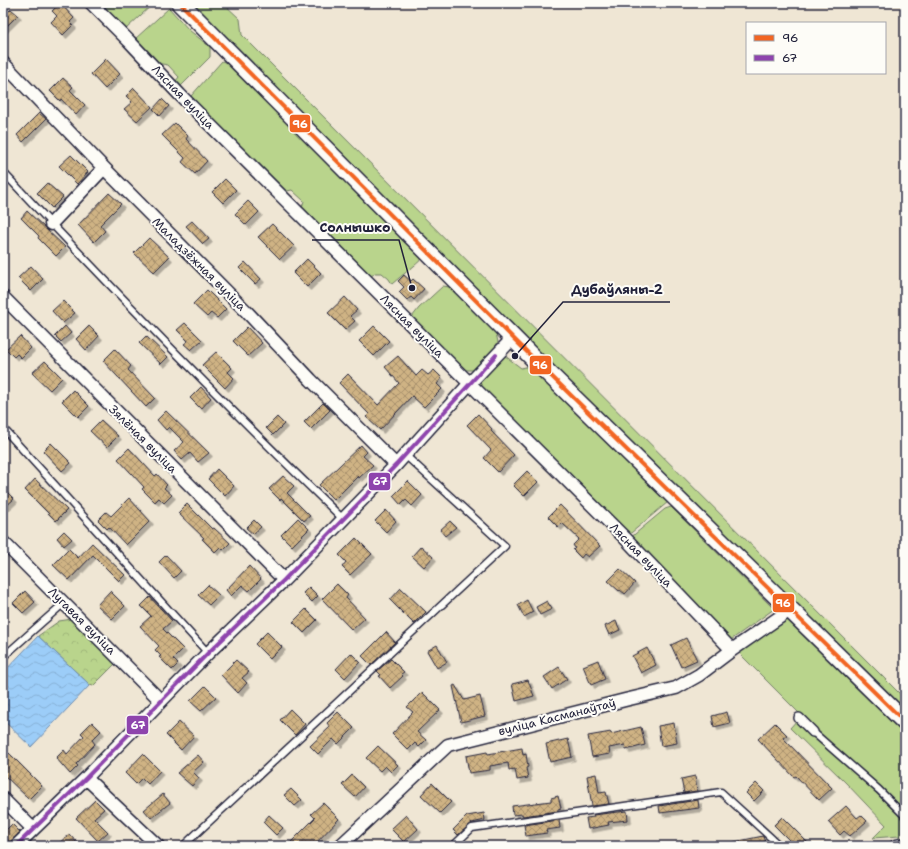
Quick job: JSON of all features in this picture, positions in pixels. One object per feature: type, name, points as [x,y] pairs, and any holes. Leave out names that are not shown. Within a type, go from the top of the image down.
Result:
[{"type":"main road","points":[[180,3],[514,338],[905,722]]},
{"type":"street","name":"Лясная вуліца","points":[[91,3],[180,95],[620,532],[732,650]]},
{"type":"street","name":"Маладзёжная вуліца","points":[[3,63],[104,168],[246,311],[311,380],[396,465]]},
{"type":"street","points":[[52,224],[104,168]]},
{"type":"street","name":"Зялёная вуліца","points":[[3,297],[284,580]]},
{"type":"street","points":[[16,846],[86,778],[208,653],[284,580],[396,465],[470,383],[514,338]]},
{"type":"street","name":"Лугавая вуліца","points":[[3,542],[161,701]]},
{"type":"street","name":"вуліца Касманаўтаў","points":[[340,846],[448,745],[676,688],[699,675],[790,610]]},
{"type":"street","points":[[799,718],[813,732]]},
{"type":"street","points":[[86,778],[158,846]]},
{"type":"street","points":[[3,799],[33,829]]},
{"type":"street","points":[[896,846],[905,844]]},
{"type":"lane","points":[[3,172],[128,305],[253,432],[343,519]]},
{"type":"lane","points":[[3,428],[208,653]]},
{"type":"lane","points":[[183,846],[505,546],[405,455]]},
{"type":"lane","points":[[3,657],[64,603]]},
{"type":"lane","points":[[813,732],[879,790],[905,816]]},
{"type":"lane","points":[[453,846],[472,828],[720,792],[780,846]]},
{"type":"green space","points":[[97,3],[154,3],[126,29],[120,27]]},
{"type":"green space","points":[[180,3],[223,3],[240,19],[242,35],[905,699],[905,722],[674,497],[625,538],[470,383],[500,352],[521,368],[539,364]]},
{"type":"green space","points":[[169,8],[189,30],[210,47],[210,57],[181,86],[175,82],[179,77],[168,65],[156,63],[135,39]]},
{"type":"green space","points":[[222,61],[227,63],[375,212],[416,248],[424,257],[392,284],[382,273],[375,273],[369,278],[301,210],[304,201],[292,190],[282,192],[191,96]]},
{"type":"green space","points":[[443,286],[456,288],[495,329],[498,342],[494,349],[473,370],[466,370],[412,317],[419,308]]},
{"type":"green space","points":[[671,507],[774,609],[728,642],[629,539],[665,509]]},
{"type":"green space","points":[[790,617],[905,734],[905,810],[830,744],[737,651]]},
{"type":"green space","points":[[72,619],[116,663],[93,686],[90,685],[38,636],[59,621]]},
{"type":"green space","points":[[799,718],[905,821],[904,828],[900,836],[873,838],[886,825],[790,728]]},
{"type":"water","points":[[38,636],[90,685],[31,747],[3,720],[3,673]]},
{"type":"building","points":[[60,3],[74,18],[70,22],[73,25],[63,35],[51,22],[57,16],[52,11]]},
{"type":"building","points":[[3,6],[9,11],[11,9],[18,15],[3,30]]},
{"type":"building","points":[[106,59],[120,74],[105,89],[91,74]]},
{"type":"building","points":[[63,78],[73,87],[70,90],[85,105],[76,115],[61,99],[60,101],[50,91]]},
{"type":"building","points":[[134,88],[152,107],[137,121],[124,109],[132,102],[126,96]]},
{"type":"building","points":[[162,99],[169,106],[160,116],[153,109]]},
{"type":"building","points":[[39,113],[46,119],[23,142],[17,135]]},
{"type":"building","points":[[175,123],[188,136],[186,139],[207,161],[195,174],[182,162],[185,158],[162,135]]},
{"type":"building","points":[[71,155],[88,172],[77,184],[59,166]]},
{"type":"building","points":[[225,179],[236,190],[223,203],[212,192]]},
{"type":"building","points":[[47,183],[63,197],[52,208],[37,193]]},
{"type":"building","points":[[109,193],[121,204],[100,225],[105,231],[94,242],[78,225]]},
{"type":"building","points":[[248,201],[259,212],[246,225],[235,214]]},
{"type":"building","points":[[27,211],[65,247],[56,256],[21,218]]},
{"type":"building","points":[[192,221],[209,239],[203,244],[186,226]]},
{"type":"building","points":[[272,224],[294,246],[280,259],[258,237]]},
{"type":"building","points":[[149,238],[169,257],[154,272],[134,253]]},
{"type":"building","points":[[307,259],[321,273],[307,287],[293,273]]},
{"type":"building","points":[[245,262],[261,279],[255,284],[239,268]]},
{"type":"building","points":[[31,266],[43,279],[31,291],[18,278]]},
{"type":"building","points":[[404,275],[411,281],[413,279],[424,289],[414,300],[411,297],[407,300],[399,292],[404,287],[398,281]]},
{"type":"building","points":[[207,290],[226,309],[217,318],[211,313],[207,317],[193,304]]},
{"type":"building","points":[[345,297],[357,310],[350,316],[355,321],[345,330],[328,313]]},
{"type":"building","points":[[63,301],[75,313],[63,323],[52,311]]},
{"type":"building","points":[[185,323],[202,340],[191,350],[184,344],[188,341],[177,330]]},
{"type":"building","points":[[65,326],[71,333],[61,342],[55,336]]},
{"type":"building","points":[[89,326],[99,336],[86,350],[76,339]]},
{"type":"building","points":[[374,326],[389,341],[374,356],[359,341]]},
{"type":"building","points":[[247,327],[262,343],[248,356],[233,341]]},
{"type":"building","points":[[20,336],[31,348],[21,358],[17,354],[14,357],[6,349]]},
{"type":"building","points":[[146,336],[168,357],[161,364],[139,343]]},
{"type":"building","points":[[115,349],[131,366],[128,370],[155,398],[146,407],[103,361]]},
{"type":"building","points":[[216,352],[232,368],[228,372],[234,378],[225,388],[202,365]]},
{"type":"building","points":[[398,356],[416,376],[422,370],[428,375],[434,370],[442,378],[437,384],[442,389],[424,407],[412,396],[380,430],[366,417],[369,414],[339,383],[348,374],[378,405],[399,383],[385,367]]},
{"type":"building","points":[[45,361],[62,378],[50,390],[32,373]]},
{"type":"building","points":[[201,387],[211,398],[201,409],[190,398]]},
{"type":"building","points":[[73,390],[89,406],[78,417],[62,401]]},
{"type":"building","points":[[323,403],[330,410],[311,429],[304,422]]},
{"type":"building","points":[[166,411],[209,453],[198,462],[190,453],[182,460],[174,451],[184,442],[169,427],[166,430],[157,420]]},
{"type":"building","points":[[478,414],[492,429],[491,431],[514,455],[498,472],[484,458],[491,450],[467,425]]},
{"type":"building","points":[[277,417],[284,424],[273,435],[266,428]]},
{"type":"building","points":[[101,420],[118,436],[107,447],[90,431]]},
{"type":"building","points":[[51,443],[71,463],[62,471],[43,451]]},
{"type":"building","points":[[361,445],[367,452],[363,456],[373,465],[359,478],[358,476],[334,500],[319,485]]},
{"type":"building","points":[[129,448],[155,476],[157,474],[167,485],[164,488],[172,495],[164,503],[159,498],[155,502],[142,489],[144,487],[118,459]]},
{"type":"building","points":[[217,469],[234,486],[225,496],[208,479]]},
{"type":"building","points":[[527,471],[538,482],[524,496],[513,485]]},
{"type":"building","points":[[283,476],[294,486],[287,493],[310,516],[304,521],[281,498],[280,500],[269,489]]},
{"type":"building","points":[[35,479],[67,510],[56,521],[25,490]]},
{"type":"building","points":[[408,481],[422,495],[412,506],[406,500],[401,505],[393,496]]},
{"type":"building","points":[[3,488],[14,499],[3,509]]},
{"type":"building","points":[[129,498],[150,521],[126,545],[109,527],[107,529],[98,520],[106,512],[111,516]]},
{"type":"building","points":[[187,504],[212,529],[214,528],[230,543],[223,550],[220,547],[215,552],[202,539],[204,538],[178,513]]},
{"type":"building","points":[[560,505],[600,546],[588,557],[584,554],[581,558],[573,550],[575,548],[573,545],[579,539],[562,523],[558,527],[548,517]]},
{"type":"building","points":[[386,510],[396,521],[386,532],[375,521]]},
{"type":"building","points":[[298,518],[309,529],[292,546],[281,535]]},
{"type":"building","points":[[254,520],[261,527],[253,534],[246,528]]},
{"type":"building","points":[[450,521],[456,527],[445,536],[440,530]]},
{"type":"building","points":[[64,531],[72,539],[64,546],[57,538]]},
{"type":"building","points":[[356,538],[372,554],[350,575],[342,567],[346,562],[339,555]]},
{"type":"building","points":[[92,543],[125,575],[119,581],[93,555],[69,580],[53,565],[69,549],[78,558]]},
{"type":"building","points":[[421,546],[433,557],[424,567],[412,556]]},
{"type":"building","points":[[166,555],[181,571],[174,578],[159,562]]},
{"type":"building","points":[[249,566],[261,579],[249,591],[242,585],[231,596],[226,590]]},
{"type":"building","points":[[620,569],[635,583],[625,594],[620,590],[619,591],[608,581]]},
{"type":"building","points":[[337,584],[348,595],[346,598],[365,618],[352,630],[322,599]]},
{"type":"building","points":[[208,585],[219,595],[209,605],[198,595]]},
{"type":"building","points":[[309,587],[318,596],[312,602],[303,593]]},
{"type":"building","points":[[401,588],[426,612],[414,624],[390,600]]},
{"type":"building","points":[[25,591],[35,602],[23,613],[13,603]]},
{"type":"building","points":[[110,591],[125,606],[112,619],[97,605]]},
{"type":"building","points":[[150,597],[172,621],[163,629],[183,649],[173,659],[178,664],[172,670],[159,657],[161,656],[155,650],[159,646],[140,626],[151,616],[141,606]]},
{"type":"building","points":[[527,600],[533,612],[524,617],[518,605]]},
{"type":"building","points":[[547,601],[552,609],[540,615],[536,607]]},
{"type":"building","points":[[306,609],[317,620],[304,633],[293,622]]},
{"type":"building","points":[[616,621],[620,630],[609,635],[605,626]]},
{"type":"building","points":[[267,632],[282,647],[270,659],[255,644]]},
{"type":"building","points":[[386,632],[395,642],[371,665],[362,656]]},
{"type":"building","points":[[686,638],[697,660],[681,667],[671,645]]},
{"type":"building","points":[[437,645],[447,662],[437,668],[427,651]]},
{"type":"building","points":[[647,648],[656,665],[641,673],[632,656]]},
{"type":"building","points":[[351,653],[360,662],[345,678],[336,669]]},
{"type":"building","points":[[391,659],[404,672],[401,674],[403,676],[390,688],[379,676],[381,675],[377,671]]},
{"type":"building","points":[[236,660],[249,672],[242,678],[247,683],[238,693],[221,675]]},
{"type":"building","points":[[598,660],[605,679],[591,685],[583,666]]},
{"type":"building","points":[[559,667],[567,679],[552,689],[544,677]]},
{"type":"building","points":[[528,680],[534,696],[516,701],[512,684]]},
{"type":"building","points":[[455,685],[464,700],[480,696],[485,716],[461,722],[453,686]]},
{"type":"building","points":[[205,686],[216,697],[201,711],[190,701]]},
{"type":"building","points":[[422,692],[440,710],[417,732],[426,740],[419,747],[415,743],[408,750],[392,734],[413,712],[407,707]]},
{"type":"building","points":[[290,709],[305,724],[295,735],[280,720]]},
{"type":"building","points":[[338,712],[354,728],[338,744],[333,739],[318,754],[310,746],[330,727],[327,723]]},
{"type":"building","points":[[727,712],[730,723],[714,727],[712,716]]},
{"type":"building","points":[[92,722],[101,731],[92,740],[95,744],[76,764],[78,766],[70,774],[56,758],[64,750],[67,754],[84,736],[81,733]]},
{"type":"building","points":[[179,722],[194,736],[181,750],[166,735]]},
{"type":"building","points":[[674,723],[677,743],[661,746],[658,726]]},
{"type":"building","points":[[775,723],[787,735],[783,738],[832,788],[819,800],[796,776],[794,777],[758,739]]},
{"type":"building","points":[[641,727],[645,745],[626,750],[625,745],[609,748],[610,754],[592,757],[588,736],[611,732],[611,734]]},
{"type":"building","points":[[568,739],[572,757],[550,762],[546,744]]},
{"type":"building","points":[[378,746],[398,765],[391,772],[385,766],[380,771],[366,758]]},
{"type":"building","points":[[522,748],[523,755],[526,754],[528,778],[517,780],[515,769],[509,770],[508,763],[490,766],[490,770],[469,773],[466,756]]},
{"type":"building","points":[[9,753],[42,786],[29,799],[3,774],[3,759]]},
{"type":"building","points":[[143,754],[160,771],[148,784],[142,778],[136,784],[125,773]]},
{"type":"building","points":[[198,755],[204,762],[193,772],[199,778],[192,786],[177,773]]},
{"type":"building","points":[[596,774],[599,793],[606,792],[609,804],[592,806],[587,776]]},
{"type":"building","points":[[352,775],[364,787],[355,797],[342,785]]},
{"type":"building","points":[[695,776],[697,791],[684,793],[681,779]]},
{"type":"building","points":[[432,783],[451,802],[440,813],[421,795]]},
{"type":"building","points":[[756,783],[764,791],[754,801],[746,793]]},
{"type":"building","points":[[291,789],[302,800],[295,806],[284,795]]},
{"type":"building","points":[[163,794],[170,803],[151,818],[144,810]]},
{"type":"building","points":[[558,796],[561,808],[558,809],[558,811],[523,816],[522,814],[513,815],[512,806],[551,801],[551,798]]},
{"type":"building","points":[[95,800],[104,809],[94,818],[108,832],[98,841],[76,818]]},
{"type":"building","points":[[698,800],[699,808],[660,813],[659,806]]},
{"type":"building","points":[[323,803],[339,819],[313,846],[287,846],[315,818],[311,814]]},
{"type":"building","points":[[846,806],[857,818],[861,815],[867,821],[850,836],[844,831],[840,835],[828,822]]},
{"type":"building","points":[[627,811],[628,820],[608,822],[609,825],[588,829],[586,818],[594,817],[593,815]]},
{"type":"building","points":[[484,813],[485,820],[472,823],[458,835],[453,830],[467,816]]},
{"type":"building","points":[[269,815],[283,828],[276,835],[263,822]]},
{"type":"building","points":[[406,815],[418,829],[404,842],[391,829]]},
{"type":"building","points":[[782,817],[811,846],[795,846],[774,825]]},
{"type":"building","points":[[559,820],[560,828],[546,830],[547,833],[526,836],[524,825]]},
{"type":"building","points":[[12,824],[20,832],[9,845],[3,839],[3,833]]},
{"type":"building","points":[[69,834],[80,846],[56,846]]},
{"type":"building","points":[[763,836],[766,846],[734,846],[734,842]]},
{"type":"transit line","name":"96","points":[[180,3],[539,364],[905,722]]},
{"type":"transit line","name":"67","points":[[16,846],[86,778],[208,653],[284,580],[396,465],[496,355]]},
{"type":"place","name":"Солнышко","points":[[412,288]]},
{"type":"place","name":"Дубаўляны-2","points":[[515,356]]}]
